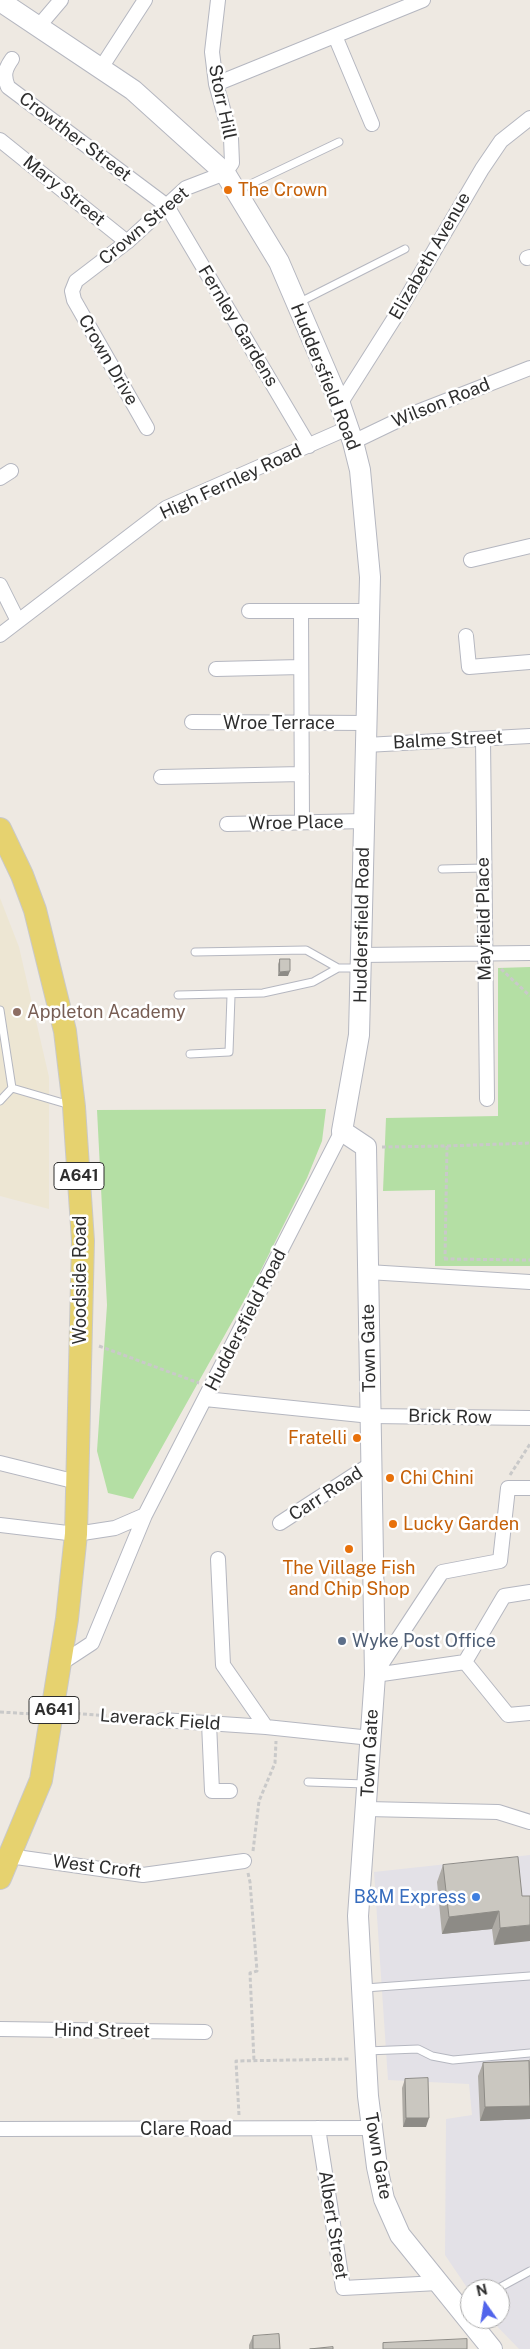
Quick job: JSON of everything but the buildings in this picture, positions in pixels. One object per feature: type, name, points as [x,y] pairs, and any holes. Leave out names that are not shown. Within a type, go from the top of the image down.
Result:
[{"type":"main road","name":"Huddersfield Road","points":[[0,0],[132,90],[225,173],[279,262],[340,404],[351,435],[360,470],[368,548],[369,611],[359,1035],[342,1131]]},
{"type":"main road","name":"Woodside Road","points":[[0,829],[22,875],[46,948],[64,1031],[74,1107],[83,1241],[76,1534]]},
{"type":"main road","points":[[342,1131],[366,1147]]},
{"type":"main road","name":"Town Gate","points":[[366,1147],[375,1675],[369,1784],[358,1916],[372,2128],[384,2198],[400,2235],[438,2283],[462,2308],[492,2349]]},
{"type":"main road","name":"A641","points":[[0,1878],[41,1780],[54,1712],[76,1534]]},
{"type":"street","points":[[38,27],[61,0]]},
{"type":"street","points":[[101,68],[145,0]]},
{"type":"street","name":"Storr Hill","points":[[218,0],[212,52],[216,84],[231,138],[233,154],[232,163],[225,173]]},
{"type":"street","points":[[216,84],[423,0]]},
{"type":"street","points":[[335,36],[372,124]]},
{"type":"street","name":"Crowther Street","points":[[12,58],[5,69],[8,87],[167,206]]},
{"type":"street","name":"Elizabeth Avenue","points":[[340,404],[397,314],[482,169],[501,141],[530,118]]},
{"type":"street","name":"Mary Street","points":[[0,140],[126,242]]},
{"type":"street","name":"Crown Street","points":[[72,291],[76,282],[126,242],[186,188],[225,173]]},
{"type":"street","name":"Fernley Gardens","points":[[167,206],[309,446]]},
{"type":"street","name":"Crown Drive","points":[[72,291],[74,300],[147,428]]},
{"type":"street","name":"Wilson Road","points":[[351,435],[407,416],[530,368]]},
{"type":"street","name":"High Fernley Road","points":[[0,635],[166,508],[309,446],[351,435]]},
{"type":"street","points":[[471,560],[530,546]]},
{"type":"street","points":[[0,585],[18,621]]},
{"type":"street","points":[[249,611],[369,611]]},
{"type":"street","points":[[301,611],[302,822]]},
{"type":"street","points":[[466,636],[469,667],[530,662]]},
{"type":"street","points":[[216,669],[301,667]]},
{"type":"street","name":"Wroe Terrace","points":[[192,722],[367,723]]},
{"type":"street","name":"Balme Street","points":[[366,745],[530,736]]},
{"type":"street","name":"Mayfield Place","points":[[483,738],[487,1099]]},
{"type":"street","points":[[161,777],[302,774]]},
{"type":"street","name":"Wroe Place","points":[[227,824],[365,821]]},
{"type":"street","points":[[361,962],[530,953]]},
{"type":"street","name":"Huddersfield Road","points":[[60,1664],[92,1643],[146,1514],[342,1131]]},
{"type":"street","points":[[368,1272],[530,1282]]},
{"type":"street","name":"Brick Row","points":[[208,1393],[371,1416],[530,1418]]},
{"type":"street","points":[[0,1462],[77,1482]]},
{"type":"street","name":"Carr Road","points":[[280,1523],[371,1464]]},
{"type":"street","points":[[375,1675],[442,1572],[500,1561],[508,1488],[530,1488]]},
{"type":"street","points":[[0,1525],[76,1534],[114,1528],[146,1514]]},
{"type":"street","points":[[218,1559],[223,1665],[272,1727]]},
{"type":"street","points":[[465,1662],[504,1596],[530,1592]]},
{"type":"street","points":[[375,1675],[465,1662]]},
{"type":"street","points":[[465,1662],[508,1715],[530,1714]]},
{"type":"street","name":"Laverack Field","points":[[162,1720],[272,1727],[371,1738]]},
{"type":"street","points":[[209,1723],[212,1791],[230,1790]]},
{"type":"street","points":[[367,1810],[498,1812],[530,1822]]},
{"type":"street","name":"West Croft","points":[[10,1856],[143,1874],[244,1861]]},
{"type":"street","name":"Hind Street","points":[[0,2029],[205,2032]]},
{"type":"street","name":"Albert Street","points":[[318,2128],[343,2288],[438,2283]]},
{"type":"street","name":"Clare Road","points":[[0,2129],[372,2128]]},
{"type":"lane","points":[[237,190],[339,142]]},
{"type":"lane","points":[[297,304],[405,248]]},
{"type":"lane","points":[[442,869],[483,868]]},
{"type":"lane","points":[[195,952],[306,950],[338,968]]},
{"type":"lane","points":[[178,995],[231,996],[286,990],[313,982],[338,968],[361,962]]},
{"type":"lane","points":[[190,1054],[229,1052],[231,996]]},
{"type":"lane","points":[[0,1010],[12,1088]]},
{"type":"lane","points":[[12,1088],[74,1107]]},
{"type":"lane","points":[[0,1101],[12,1088]]},
{"type":"lane","points":[[308,1782],[369,1784]]},
{"type":"lane","points":[[362,1989],[530,1976]]},
{"type":"lane","points":[[366,2055],[418,2049],[432,2056],[453,2060],[530,2053]]},
{"type":"lane","points":[[510,2282],[530,2271]]},
{"type":"path","points":[[484,954],[530,996]]},
{"type":"path","points":[[366,1147],[530,1143]]},
{"type":"path","points":[[445,1258],[447,1146]]},
{"type":"path","points":[[425,1275],[445,1258],[530,1260]]},
{"type":"path","points":[[81,1339],[208,1393]]},
{"type":"path","points":[[508,1488],[511,1472],[530,1444]]},
{"type":"path","name":"Laverack Field","points":[[0,1712],[26,1714],[54,1712],[162,1720]]},
{"type":"path","points":[[254,2061],[250,1972],[257,1972],[250,1882],[244,1861],[254,1851],[259,1801],[275,1763],[272,1727]]},
{"type":"path","points":[[239,2128],[236,2061],[366,2055]]},
{"type":"shaded area","name":"Appleton Academy","points":[[0,898],[19,947],[49,1077],[49,1209],[0,1196]]},
{"type":"shaded area","points":[[530,1855],[530,2349],[519,2349],[500,2329],[510,2329],[510,2279],[461,2279],[445,2255],[446,2119],[472,2115],[469,2084],[388,2080],[374,1872]]},
{"type":"green space","points":[[530,967],[530,1266],[435,1266],[435,1190],[383,1191],[386,1118],[498,1116],[498,968]]},
{"type":"green space","points":[[326,1109],[322,1141],[307,1178],[260,1272],[133,1499],[108,1493],[97,1451],[107,1305],[97,1110]]},
{"type":"place","name":"The Crown","points":[[228,190]]},
{"type":"place","name":"Appleton Academy","points":[[17,1012]]},
{"type":"place","name":"Fratelli","points":[[357,1438]]},
{"type":"place","name":"Chi Chini","points":[[390,1478]]},
{"type":"place","name":"Lucky Garden","points":[[393,1524]]},
{"type":"place","name":"The Village Fish and Chip Shop","points":[[349,1549]]},
{"type":"place","name":"Wyke Post Office","points":[[342,1641]]},
{"type":"place","name":"B&M Express","points":[[476,1897]]}]
